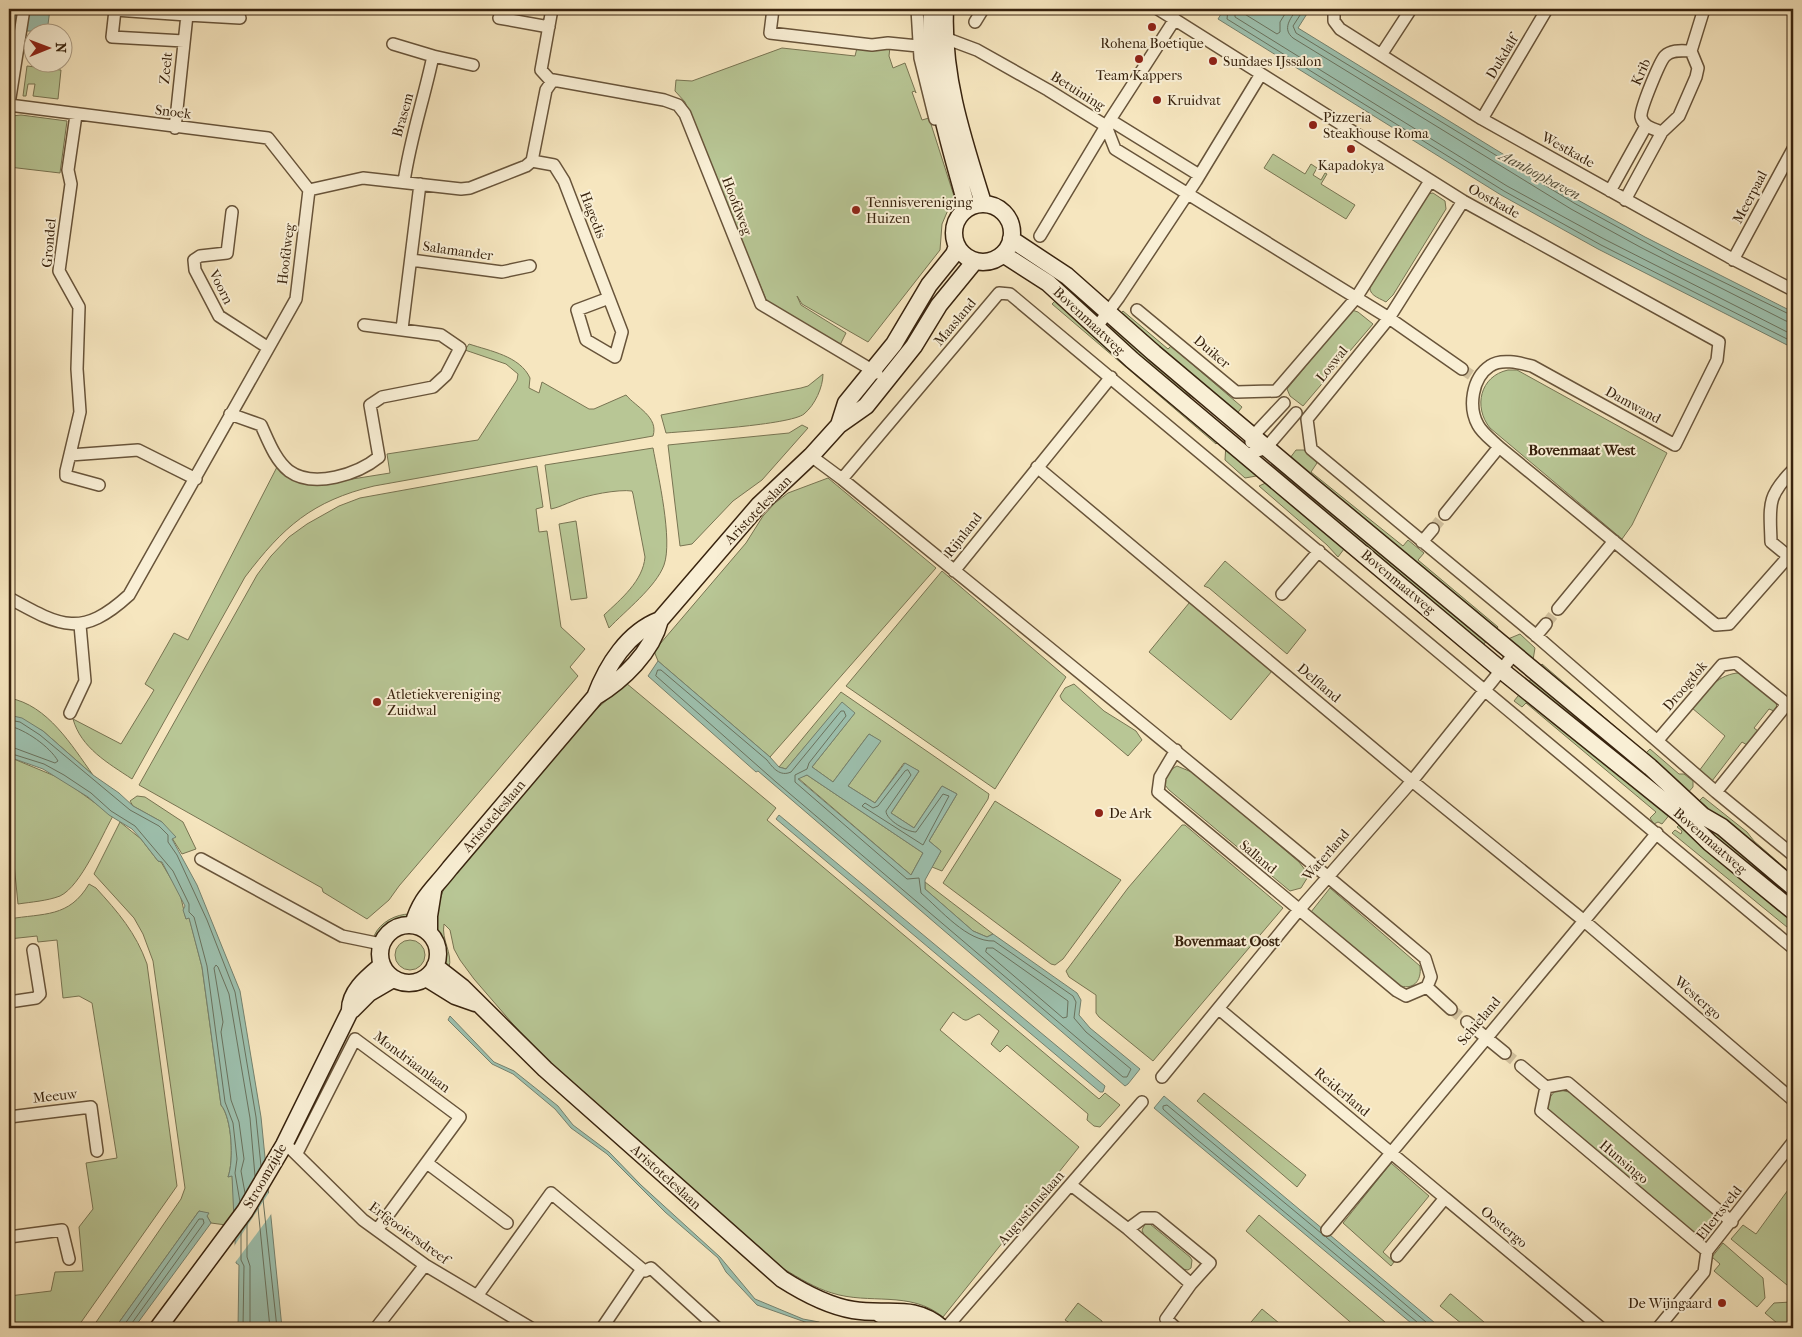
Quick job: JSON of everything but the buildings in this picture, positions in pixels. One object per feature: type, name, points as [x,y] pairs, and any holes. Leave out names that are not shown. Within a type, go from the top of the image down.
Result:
[{"type":"street","points":[[9,105],[24,9]]},
{"type":"street","points":[[309,190],[363,178],[461,189],[470,188],[526,166],[532,161],[546,90],[551,81],[541,70],[552,9]]},
{"type":"street","points":[[773,9],[770,33],[872,45],[888,43],[918,46]]},
{"type":"street","points":[[917,9],[918,46],[935,119]]},
{"type":"street","points":[[932,9],[932,48],[940,101],[967,208]]},
{"type":"street","points":[[945,9],[948,73],[957,120],[983,203]]},
{"type":"street","points":[[975,22],[983,9]]},
{"type":"street","name":"Westkade","points":[[1334,9],[1334,21],[1340,29],[1482,119],[1733,260],[1793,290]]},
{"type":"street","points":[[1381,55],[1411,9]]},
{"type":"street","name":"Dukdalf","points":[[1482,119],[1547,9]]},
{"type":"street","points":[[1625,200],[1662,132],[1679,116],[1696,78],[1698,68],[1691,51],[1704,9]]},
{"type":"street","name":"Zeelt","points":[[184,41],[112,37],[115,10],[240,18]]},
{"type":"street","points":[[1040,236],[1108,123],[1167,12]]},
{"type":"street","name":"Oostkade","points":[[1167,12],[1261,74],[1463,201],[1719,342]]},
{"type":"street","name":"Zeelt","points":[[175,128],[187,14]]},
{"type":"street","points":[[499,18],[549,27]]},
{"type":"street","name":"Betuining","points":[[945,38],[977,50],[1108,123],[1115,149],[1356,298]]},
{"type":"street","points":[[393,44],[473,65]]},
{"type":"street","name":"Krib","points":[[1646,126],[1641,117],[1642,107],[1665,56],[1677,50],[1691,51]]},
{"type":"street","name":"Brasem","points":[[404,182],[408,152],[425,95],[433,56]]},
{"type":"street","points":[[1096,328],[1108,314],[1199,175],[1261,74]]},
{"type":"street","name":"Hoofdweg","points":[[551,81],[557,80],[574,83],[667,100],[678,104],[685,114],[761,304],[773,314],[880,375]]},
{"type":"street","name":"Snoek","points":[[9,105],[175,128],[268,138],[309,190]]},
{"type":"street","name":"Grondel","points":[[76,115],[68,170],[71,184],[59,271],[78,307],[77,369],[80,412],[66,476],[99,485]]},
{"type":"street","points":[[1108,123],[1199,175]]},
{"type":"street","points":[[1610,191],[1646,126],[1662,132]]},
{"type":"street","name":"Meerpaal","points":[[1733,260],[1793,149]]},
{"type":"street","name":"Hagedis","points":[[532,161],[554,166],[564,181],[609,298],[622,332],[615,357],[586,340],[577,310],[609,298]]},
{"type":"street","name":"Loswal","points":[[1276,391],[1356,298],[1430,181]]},
{"type":"street","name":"Salamander","points":[[402,329],[420,184]]},
{"type":"street","name":"Hoofdweg","points":[[80,625],[113,610],[129,595],[196,479],[267,347],[296,299],[309,190]]},
{"type":"street","name":"Loswal","points":[[1307,419],[1389,318],[1463,201]]},
{"type":"street","points":[[983,203],[997,207],[1004,212],[1011,225],[1007,246],[992,260],[975,261],[964,255],[957,246],[953,232],[957,218],[967,208],[983,203]]},
{"type":"street","name":"Voorn","points":[[232,212],[227,253],[200,256],[194,260],[195,270],[219,316],[267,347]]},
{"type":"street","name":"Aristoteleslaan","points":[[414,925],[425,896],[433,891],[450,868],[595,697],[603,675],[613,660],[644,626],[660,620],[759,505],[811,456],[840,425],[866,406],[894,344],[929,285],[954,254],[957,246]]},
{"type":"street","name":"Bovenmaatweg","points":[[1007,246],[1067,276],[1108,314],[1266,448],[1650,767],[1703,816],[1722,827],[1793,888]]},
{"type":"street","name":"Bovenmaatweg","points":[[1007,246],[1096,328],[1246,455],[1501,670],[1680,814],[1710,843],[1793,911]]},
{"type":"street","name":"Salamander","points":[[411,260],[502,272],[530,266]]},
{"type":"street","name":"Aristoteleslaan","points":[[880,375],[914,346],[939,305],[975,261]]},
{"type":"street","name":"Maasland","points":[[842,479],[999,292],[1010,294],[1111,377]]},
{"type":"street","points":[[1356,298],[1389,318],[1470,375],[1472,409],[1478,426],[1499,447],[1716,625],[1729,624],[1791,559],[1771,542],[1770,508],[1777,487],[1793,470]]},
{"type":"street","name":"Duiker","points":[[1138,310],[1236,392],[1276,391]]},
{"type":"street","points":[[230,414],[261,425],[274,453],[290,471],[316,480],[341,476],[371,464],[379,457],[370,405],[382,397],[433,387],[446,375],[460,348],[441,335],[364,325]]},
{"type":"street","name":"Damwand","points":[[1470,375],[1491,365],[1513,362],[1532,366],[1674,445],[1717,360],[1719,342]]},
{"type":"street","name":"Bovenmaatweg","points":[[1111,377],[1793,948]]},
{"type":"street","name":"Rijnland","points":[[811,456],[842,479],[954,571],[1111,377]]},
{"type":"street","points":[[1276,391],[1284,403],[1307,419],[1310,449],[1536,636],[1658,740],[1701,781],[1793,855]]},
{"type":"street","points":[[1246,455],[1253,436],[1284,403]]},
{"type":"street","points":[[1246,455],[1266,448],[1296,413]]},
{"type":"street","points":[[1444,514],[1499,447]]},
{"type":"street","points":[[70,455],[138,450],[196,479]]},
{"type":"street","name":"Delfland","points":[[1037,467],[1412,781],[1583,920]]},
{"type":"street","points":[[1422,542],[1432,529]]},
{"type":"street","points":[[1558,609],[1614,540]]},
{"type":"street","points":[[1282,594],[1319,551]]},
{"type":"street","points":[[954,571],[1176,750],[1425,958],[1431,977],[1426,987],[1451,1009]]},
{"type":"street","points":[[9,598],[49,620],[80,625],[85,681],[70,713]]},
{"type":"street","points":[[1536,636],[1546,624]]},
{"type":"street","name":"Waterland","points":[[1162,1077],[1327,876],[1412,781],[1514,654]]},
{"type":"street","name":"Droogdok","points":[[1658,740],[1722,665],[1736,663],[1790,706],[1716,792]]},
{"type":"street","name":"Salland","points":[[1176,750],[1160,777],[1158,792],[1298,911],[1397,991],[1406,996],[1426,987]]},
{"type":"street","name":"Schieland","points":[[1328,1230],[1657,833]]},
{"type":"street","points":[[201,858],[342,936],[381,944]]},
{"type":"street","name":"Aristoteleslaan","points":[[429,933],[429,916],[433,891]]},
{"type":"street","name":"Westergo","points":[[1583,920],[1793,1100]]},
{"type":"street","points":[[414,925],[429,933],[438,948],[431,972],[407,984],[393,979],[382,964],[381,944],[394,929],[414,925]]},
{"type":"street","points":[[9,1002],[36,998],[40,994],[33,950]]},
{"type":"street","name":"Stroomzijde","points":[[350,1011],[350,1005],[358,988],[382,964]]},
{"type":"street","name":"Aristoteleslaan","points":[[431,972],[462,987],[477,1004],[495,1018],[545,1069],[782,1279],[818,1300],[852,1310],[878,1313],[914,1312],[935,1322],[942,1328]]},
{"type":"street","name":"Stroomzijde","points":[[158,1328],[246,1211],[271,1167],[290,1149],[350,1011],[369,993],[393,979]]},
{"type":"street","name":"Reiderland","points":[[1219,1009],[1445,1198]]},
{"type":"street","points":[[1467,1022],[1505,1053]]},
{"type":"street","name":"Mondriaanlaan","points":[[290,1149],[355,1039],[460,1117],[377,1230]]},
{"type":"street","points":[[1521,1066],[1546,1087]]},
{"type":"street","name":"Hunsingo","points":[[1707,1251],[1540,1111],[1546,1087],[1568,1083],[1732,1222]]},
{"type":"street","name":"Augustinuslaan","points":[[946,1328],[1140,1105]]},
{"type":"street","name":"Meeuw","points":[[9,1117],[91,1107],[97,1151]]},
{"type":"street","name":"Ellertsveld","points":[[1658,1328],[1704,1272],[1707,1251],[1732,1222],[1793,1142]]},
{"type":"street","name":"Erfgooiersdreef","points":[[290,1149],[363,1220],[425,1265],[527,1327]]},
{"type":"street","points":[[427,1163],[507,1223]]},
{"type":"street","points":[[1071,1185],[1128,1229],[1191,1284]]},
{"type":"street","points":[[477,1296],[551,1193],[642,1269],[645,1271],[651,1268],[716,1328]]},
{"type":"street","points":[[1397,1256],[1445,1198]]},
{"type":"street","name":"Oostergo","points":[[1445,1198],[1601,1328]]},
{"type":"street","points":[[1128,1229],[1143,1218],[1155,1218],[1210,1263],[1191,1284],[1166,1320],[1176,1328]]},
{"type":"street","points":[[9,1237],[62,1230],[69,1259]]},
{"type":"street","points":[[376,1328],[425,1265]]},
{"type":"street","points":[[602,1328],[642,1269]]},
{"type":"street","name":"Aristoteleslaan","points":[[878,1313],[914,1328]]},
{"type":"shaded area","name":"Tennisvereniging Huizen","points":[[890,47],[889,56],[893,68],[905,63],[916,93],[915,91],[912,92],[922,120],[929,118],[954,196],[942,224],[940,250],[868,342],[802,304],[797,296],[801,305],[846,333],[840,345],[767,302],[685,102],[675,91],[676,80],[692,81],[782,48],[855,56],[857,48]]},
{"type":"shaded area","points":[[26,72],[61,72],[58,99],[33,96],[35,84],[28,84],[26,96],[23,96]]},
{"type":"shaded area","points":[[21,115],[67,121],[60,173],[9,167],[9,134],[12,116]]},
{"type":"shaded area","points":[[1273,154],[1305,174],[1311,164],[1317,168],[1313,175],[1321,180],[1325,173],[1327,174],[1321,184],[1355,205],[1346,219],[1264,168]]},
{"type":"shaded area","points":[[1433,193],[1445,201],[1446,209],[1393,295],[1386,302],[1376,297],[1370,291],[1370,284],[1427,194]]},
{"type":"shaded area","points":[[1055,301],[1220,440],[1216,444],[1052,304]]},
{"type":"shaded area","points":[[1352,310],[1358,312],[1373,324],[1303,406],[1290,396],[1287,389]]},
{"type":"shaded area","points":[[1123,311],[1168,349],[1171,346],[1242,407],[1236,415],[1118,316]]},
{"type":"shaded area","points":[[1112,325],[1197,400],[1170,384],[1107,330]]},
{"type":"shaded area","points":[[469,344],[512,359],[519,364],[530,378],[529,388],[539,393],[542,382],[589,409],[594,409],[626,395],[650,418],[654,429],[653,436],[374,486],[352,492],[316,508],[286,530],[245,577],[132,779],[96,754],[82,738],[73,719],[121,744],[154,690],[145,684],[174,633],[188,640],[277,467],[315,485],[390,473],[387,454],[478,440],[517,380],[518,374],[506,364],[465,350]]},
{"type":"shaded area","points":[[1517,370],[1667,453],[1632,525],[1622,539],[1490,428],[1482,411],[1482,393],[1491,379],[1498,373]]},
{"type":"shaded area","points":[[823,374],[822,384],[815,401],[804,414],[795,418],[760,424],[666,433],[661,415],[801,388],[808,386]]},
{"type":"shaded area","points":[[802,425],[808,428],[762,480],[733,501],[692,544],[680,546],[668,445],[789,433]]},
{"type":"shaded area","points":[[1226,443],[1262,475],[1245,478],[1225,460]]},
{"type":"shaded area","points":[[653,448],[666,524],[667,540],[664,565],[654,582],[609,628],[604,615],[636,582],[645,557],[632,491],[594,495],[551,509],[545,465]]},
{"type":"shaded area","points":[[1296,450],[1304,450],[1317,463],[1311,472],[1403,546],[1408,540],[1424,553],[1418,560],[1498,627],[1496,630],[1290,458]]},
{"type":"shaded area","name":"Atletiekvereniging Zuidwal","points":[[537,466],[543,507],[536,509],[539,532],[547,531],[561,627],[585,649],[570,667],[578,676],[389,900],[367,919],[323,892],[322,888],[139,785],[257,575],[271,556],[289,537],[307,524],[339,506],[360,498]]},
{"type":"shaded area","points":[[1282,467],[1489,638],[1483,645],[1276,474]]},
{"type":"shaded area","points":[[828,478],[936,568],[770,757],[658,661],[654,651],[746,543],[763,516],[775,503],[788,493]]},
{"type":"shaded area","points":[[1270,481],[1468,651],[1344,549],[1338,557],[1327,545],[1259,486]]},
{"type":"shaded area","points":[[576,521],[587,598],[571,600],[559,524]]},
{"type":"shaded area","points":[[1225,561],[1306,630],[1287,654],[1209,588],[1204,586]]},
{"type":"shaded area","points":[[942,571],[1066,677],[995,789],[846,686]]},
{"type":"shaded area","points":[[1194,597],[1277,665],[1231,720],[1149,652]]},
{"type":"shaded area","points":[[1520,634],[1535,648],[1533,660],[1508,639]]},
{"type":"shaded area","points":[[1542,664],[1646,753],[1650,749],[1679,774],[1684,774],[1693,781],[1693,787],[1686,795],[1539,668]]},
{"type":"shaded area","points":[[1737,673],[1743,673],[1776,701],[1777,709],[1774,711],[1769,709],[1754,728],[1758,731],[1747,745],[1742,742],[1712,781],[1699,771],[1725,736],[1692,708],[1717,681]]},
{"type":"shaded area","points":[[1531,679],[1646,769],[1674,803],[1528,683]]},
{"type":"shaded area","points":[[626,683],[776,808],[767,820],[1099,1099],[1105,1093],[1120,1105],[1100,1127],[1094,1126],[1087,1120],[1088,1114],[1007,1045],[1000,1052],[991,1044],[999,1031],[979,1014],[964,1020],[953,1012],[940,1030],[1079,1147],[943,1317],[917,1304],[832,1293],[813,1286],[784,1269],[531,1045],[460,960],[454,949],[450,930],[444,924],[444,936],[450,962],[449,968],[444,964],[434,933],[435,915],[444,888],[592,713]]},
{"type":"shaded area","points":[[1074,684],[1104,711],[1136,731],[1142,740],[1128,756],[1062,700],[1060,696],[1065,688]]},
{"type":"shaded area","points":[[1522,691],[1671,813],[1662,824],[1658,822],[1654,824],[1650,818],[1656,812],[1526,703],[1522,707],[1514,701]]},
{"type":"shaded area","points":[[841,692],[989,794],[988,799],[942,871],[932,867],[941,851],[929,841],[957,794],[942,786],[914,828],[891,813],[919,771],[904,763],[875,803],[848,786],[880,741],[869,734],[833,782],[812,767],[854,714],[842,703],[786,769],[779,767]]},
{"type":"shaded area","points":[[9,698],[23,702],[36,709],[58,728],[93,775],[43,731],[9,715]]},
{"type":"shaded area","points":[[9,757],[62,779],[113,816],[83,872],[68,891],[60,896],[18,904],[9,813]]},
{"type":"shaded area","points":[[1177,766],[1194,773],[1299,862],[1309,875],[1301,888],[1290,891],[1169,790],[1165,785],[1167,776]]},
{"type":"shaded area","points":[[807,775],[923,853],[911,875],[798,778]]},
{"type":"shaded area","points":[[137,796],[145,797],[183,822],[196,849],[182,854],[162,822],[133,806],[130,801]]},
{"type":"shaded area","points":[[1703,797],[1747,832],[1754,841],[1793,875],[1793,881],[1697,803]]},
{"type":"shaded area","points":[[995,801],[1121,880],[1063,959],[1055,965],[1051,964],[943,883]]},
{"type":"shaded area","points":[[1691,810],[1793,893],[1793,906],[1713,839]]},
{"type":"shaded area","points":[[120,822],[141,839],[158,861],[161,862],[180,894],[186,919],[189,917],[202,967],[221,1105],[228,1119],[230,1129],[231,1161],[228,1177],[232,1174],[235,1212],[226,1225],[211,1223],[205,1213],[199,1211],[115,1328],[92,1328],[181,1199],[185,1188],[153,961],[143,934],[134,918],[94,874]]},
{"type":"shaded area","points":[[1682,822],[1793,916],[1793,932],[1672,833],[1675,830],[1681,834],[1682,831],[1677,827]]},
{"type":"shaded area","points":[[1182,825],[1185,825],[1283,908],[1153,1061],[1099,1017],[1096,1013],[1096,995],[1069,977],[1066,971],[1128,888]]},
{"type":"shaded area","points":[[925,882],[993,934],[987,937],[973,931],[925,889]]},
{"type":"shaded area","points":[[89,884],[96,888],[126,923],[147,964],[177,1186],[77,1328],[9,1328],[9,1296],[51,1291],[55,1272],[83,1271],[79,1227],[93,1209],[86,1163],[117,1158],[92,1003],[79,996],[63,998],[57,940],[38,942],[37,936],[9,939],[9,919],[55,912],[73,903]]},
{"type":"shaded area","points":[[1330,888],[1420,966],[1420,976],[1412,986],[1403,987],[1398,985],[1311,912]]},
{"type":"shaded area","points":[[410,914],[405,921],[383,937],[374,936],[384,923],[399,915]]},
{"type":"shaded area","points":[[410,940],[416,941],[424,949],[424,961],[416,969],[410,970],[404,969],[396,961],[395,955],[396,949],[404,941]]},
{"type":"shaded area","points":[[1555,1091],[1569,1092],[1717,1216],[1719,1222],[1702,1240],[1549,1111],[1546,1102]]},
{"type":"shaded area","points":[[1204,1093],[1306,1175],[1297,1187],[1197,1101]]},
{"type":"shaded area","points":[[1391,1163],[1429,1196],[1383,1252],[1394,1262],[1391,1266],[1343,1223]]},
{"type":"shaded area","points":[[1793,1183],[1793,1290],[1731,1239],[1743,1225],[1756,1234]]},
{"type":"shaded area","points":[[1259,1215],[1392,1328],[1357,1328],[1246,1231]]},
{"type":"shaded area","points":[[1145,1224],[1150,1224],[1190,1257],[1192,1260],[1191,1268],[1188,1270],[1182,1269],[1144,1235],[1142,1230]]},
{"type":"shaded area","points":[[1723,1243],[1763,1278],[1765,1298],[1757,1307],[1714,1271],[1720,1264],[1712,1257]]},
{"type":"shaded area","points":[[1450,1294],[1491,1328],[1467,1328],[1440,1306]]},
{"type":"shaded area","points":[[1078,1303],[1102,1321],[1102,1327],[1078,1328],[1065,1320]]},
{"type":"shaded area","points":[[1774,1303],[1793,1303],[1793,1328],[1783,1328],[1765,1313]]},
{"type":"shaded area","points":[[1262,1309],[1285,1328],[1246,1328]]},
{"type":"water","points":[[19,9],[50,9],[48,22],[22,22],[22,31],[9,30],[9,14]]},
{"type":"water","points":[[1224,9],[1310,9],[1298,28],[1576,199],[1645,237],[1793,312],[1793,348],[1598,249],[1501,195],[1218,19]]},
{"type":"water","points":[[658,661],[770,757],[779,767],[786,769],[842,702],[855,713],[812,767],[833,782],[869,734],[881,741],[848,786],[875,803],[905,763],[919,771],[891,813],[914,828],[942,786],[957,794],[929,841],[941,851],[925,880],[925,889],[973,931],[987,937],[993,934],[1077,993],[1081,1000],[1079,1015],[1090,1028],[1140,1069],[1128,1084],[1125,1086],[758,771],[756,772],[648,676]],"holes":[[[807,775],[923,853],[911,875],[798,779]]]},
{"type":"water","points":[[9,715],[22,718],[43,731],[93,775],[119,793],[133,806],[162,822],[176,837],[172,839],[197,885],[240,991],[261,1117],[282,1328],[238,1328],[239,1265],[236,1263],[232,1176],[228,1177],[231,1161],[230,1129],[225,1111],[221,1105],[202,967],[189,918],[186,919],[183,910],[185,906],[162,862],[158,861],[132,829],[109,815],[88,797],[43,769],[9,757]]},
{"type":"water","points":[[779,815],[1105,1086],[1103,1092],[1100,1092],[776,819]]},
{"type":"water","points":[[450,1016],[494,1062],[514,1071],[558,1106],[573,1125],[609,1152],[641,1185],[720,1257],[755,1299],[803,1319],[819,1322],[829,1328],[822,1328],[757,1305],[726,1272],[718,1258],[665,1212],[607,1154],[571,1128],[555,1109],[513,1074],[492,1064],[448,1020]]},
{"type":"water","points":[[1164,1096],[1441,1328],[1417,1328],[1154,1108]]},
{"type":"water","points":[[199,1211],[209,1213],[207,1216],[211,1223],[134,1328],[115,1328]]},
{"type":"pier","points":[[270,1191],[272,1213],[234,1264],[233,1248]]},
{"type":"tunnel","points":[[1462,369],[1471,375]]},
{"type":"tunnel","points":[[1433,529],[1445,514]]},
{"type":"tunnel","points":[[1546,624],[1558,609]]},
{"type":"tunnel","points":[[1451,1009],[1467,1022]]},
{"type":"tunnel","points":[[1505,1053],[1521,1066]]},
{"type":"place","name":"Rohena Boetique","points":[[1152,27]]},
{"type":"place","name":"Team Kappers","points":[[1139,59]]},
{"type":"place","name":"Sundaes IJssalon","points":[[1213,61]]},
{"type":"place","name":"Kruidvat","points":[[1157,100]]},
{"type":"place","name":"Pizzeria Steakhouse Roma","points":[[1313,125]]},
{"type":"place","name":"Kapadokya","points":[[1351,149]]},
{"type":"place","name":"Tennisvereniging Huizen","points":[[856,210]]},
{"type":"place","name":"Atletiekvereniging Zuidwal","points":[[377,702]]},
{"type":"place","name":"De Ark","points":[[1099,813]]},
{"type":"place","name":"De Wijngaard","points":[[1722,1303]]},
{"type":"district","name":"Bovenmaat West","points":[[1582,450]]},
{"type":"district","name":"Bovenmaat Oost","points":[[1227,941]]},
{"type":"water label","name":"Aanloophaven","points":[[1540,175]]}]
